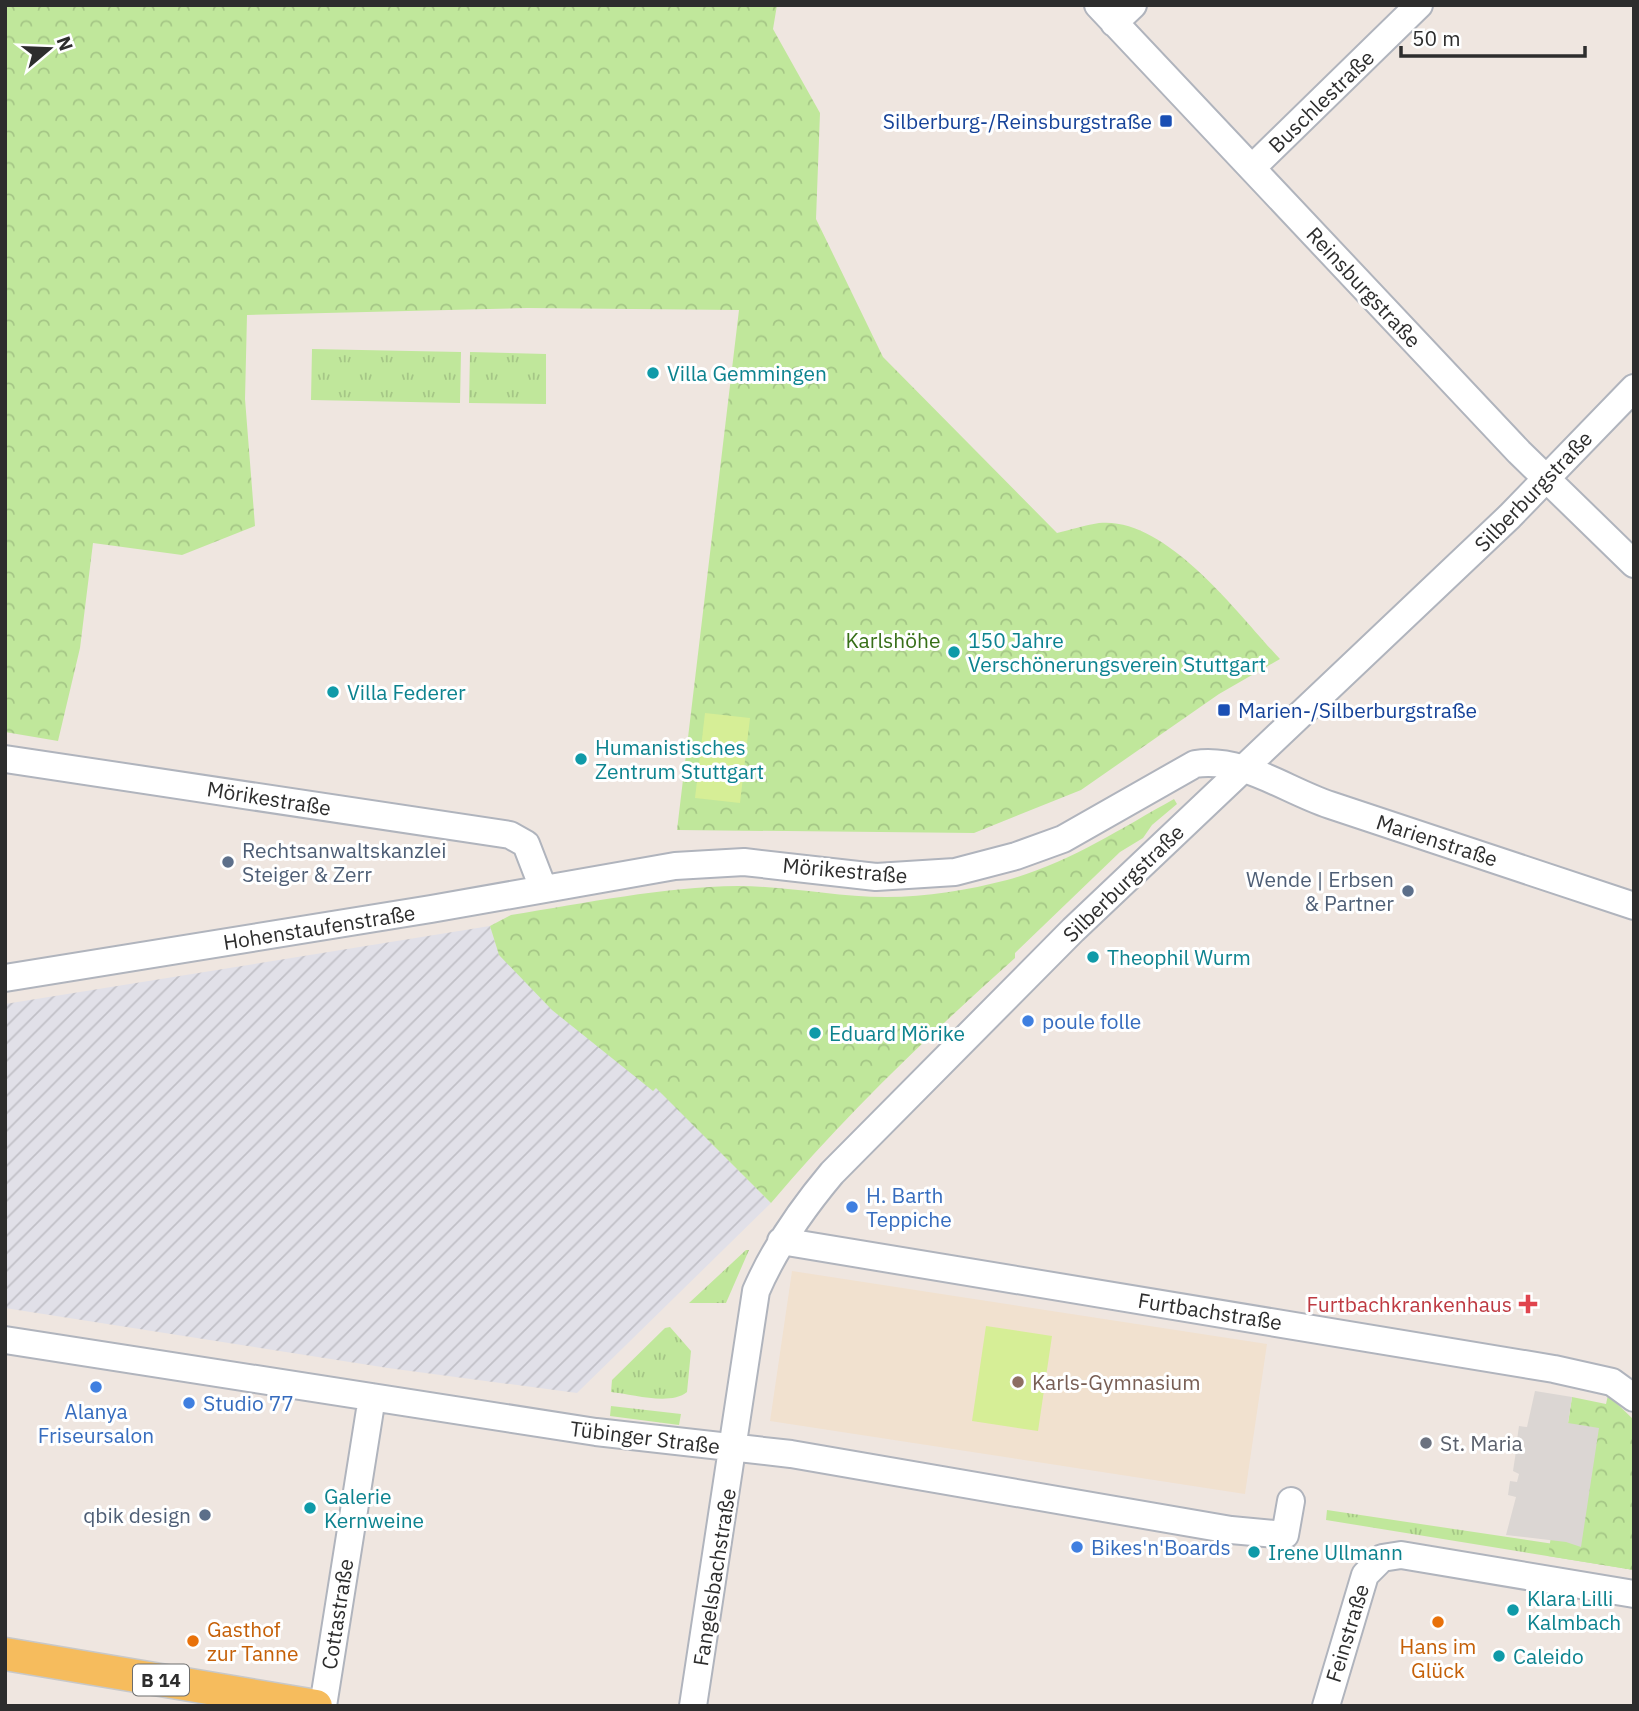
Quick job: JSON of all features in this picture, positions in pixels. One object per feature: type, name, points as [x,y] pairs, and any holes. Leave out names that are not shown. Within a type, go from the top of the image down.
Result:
[{"type":"main road","name":"B 14","points":[[5,1654],[316,1706]]},
{"type":"street","name":"Buschlestraße","points":[[1253,167],[1419,5]]},
{"type":"street","name":"Reinsburgstraße","points":[[1115,11],[1253,167],[1546,479],[1634,564]]},
{"type":"street","name":"Silberburgstraße","points":[[734,1448],[756,1290],[780,1241],[832,1173],[1073,930],[1386,635],[1546,479],[1634,388]]},
{"type":"street","name":"Mörikestraße","points":[[5,759],[510,835],[526,844],[543,888]]},
{"type":"street","name":"Mörikestraße","points":[[633,874],[697,863],[744,862],[876,877],[955,872],[1016,856],[1063,839],[1195,764],[1211,762],[1242,768]]},
{"type":"street","name":"Marienstraße","points":[[1242,768],[1326,804],[1634,906]]},
{"type":"street","name":"Hohenstaufenstraße","points":[[5,978],[633,874]]},
{"type":"street","name":"Furtbachstraße","points":[[780,1241],[1554,1369],[1612,1382],[1634,1398]]},
{"type":"street","name":"Tübinger Straße","points":[[5,1340],[596,1432],[807,1457],[1231,1530],[1285,1535],[1291,1501]]},
{"type":"street","name":"Cottastraße","points":[[323,1706],[372,1397]]},
{"type":"street","name":"Fangelsbachstraße","points":[[693,1706],[734,1448]]},
{"type":"street","name":"Feinstraße","points":[[1326,1706],[1365,1575],[1382,1558],[1401,1555],[1634,1594]]},
{"type":"shaded area","points":[[490,926],[499,955],[654,1090],[656,1087],[771,1203],[577,1393],[388,1368],[5,1308],[5,1004]]},
{"type":"shaded area","name":"Karls-Gymnasium","points":[[792,1271],[1267,1344],[1245,1494],[770,1421]]},
{"type":"shaded area","points":[[1535,1391],[1572,1397],[1568,1423],[1599,1428],[1581,1547],[1566,1542],[1506,1535],[1516,1497],[1508,1495],[1510,1481],[1517,1482],[1519,1474],[1513,1471],[1516,1451],[1522,1452],[1524,1442],[1517,1440],[1519,1426],[1527,1427]]},
{"type":"green space","name":"Karlshöhe","points":[[5,5],[777,5],[773,29],[820,113],[816,219],[883,357],[1057,533],[1099,523],[1124,525],[1150,535],[1175,551],[1199,572],[1280,659],[1219,694],[1081,790],[974,833],[677,830],[739,310],[527,308],[247,315],[245,399],[255,526],[182,555],[93,543],[80,648],[58,741],[5,732]]},
{"type":"green space","points":[[312,349],[461,352],[460,403],[311,400]]},
{"type":"green space","points":[[470,352],[546,354],[546,404],[469,403]]},
{"type":"green space","points":[[705,713],[750,718],[740,803],[695,798]]},
{"type":"green space","points":[[1174,799],[1177,804],[1152,825],[1143,838],[1120,852],[1015,953],[1015,958],[888,1076],[828,1138],[771,1203],[656,1088],[653,1091],[552,1010],[499,955],[490,926],[511,915],[681,889],[757,886],[886,897],[962,890],[1007,880],[1051,865],[1093,845]]},
{"type":"green space","points":[[749,1250],[726,1303],[689,1303]]},
{"type":"green space","points":[[986,1326],[1052,1336],[1038,1431],[972,1421]]},
{"type":"green space","points":[[670,1327],[691,1351],[687,1392],[661,1399],[611,1392],[612,1380],[665,1328]]},
{"type":"green space","points":[[1608,1395],[1634,1420],[1634,1570],[1548,1556],[1572,1397],[1606,1404]]},
{"type":"green space","points":[[611,1406],[681,1414],[679,1425],[610,1416]]},
{"type":"green space","points":[[1327,1510],[1634,1556],[1634,1570],[1326,1520]]},
{"type":"place","name":"Silberburg-/Reinsburgstraße","points":[[1166,121]]},
{"type":"place","name":"Villa Gemmingen","points":[[653,373]]},
{"type":"place","name":"150 Jahre Verschönerungsverein Stuttgart","points":[[954,652]]},
{"type":"place","name":"Villa Federer","points":[[333,692]]},
{"type":"place","name":"Marien-/Silberburgstraße","points":[[1224,710]]},
{"type":"place","name":"Humanistisches Zentrum Stuttgart","points":[[581,759]]},
{"type":"place","name":"Rechtsanwaltskanzlei Steiger & Zerr","points":[[228,862]]},
{"type":"place","name":"Wende | Erbsen & Partner","points":[[1408,891]]},
{"type":"place","name":"Theophil Wurm","points":[[1093,957]]},
{"type":"place","name":"poule folle","points":[[1028,1021]]},
{"type":"place","name":"Eduard Mörike","points":[[815,1033]]},
{"type":"place","name":"H. Barth Teppiche","points":[[852,1207]]},
{"type":"place","name":"Furtbachkrankenhaus","points":[[1528,1304]]},
{"type":"place","name":"Karls-Gymnasium","points":[[1018,1382]]},
{"type":"place","name":"Alanya Friseursalon","points":[[96,1387]]},
{"type":"place","name":"Studio 77","points":[[189,1403]]},
{"type":"place","name":"St. Maria","points":[[1426,1443]]},
{"type":"place","name":"Galerie Kernweine","points":[[310,1508]]},
{"type":"place","name":"qbik design","points":[[205,1515]]},
{"type":"place","name":"Bikes'n'Boards","points":[[1077,1547]]},
{"type":"place","name":"Irene Ullmann","points":[[1254,1552]]},
{"type":"place","name":"Klara Lilli Kalmbach","points":[[1513,1610]]},
{"type":"place","name":"Hans im Glück","points":[[1438,1622]]},
{"type":"place","name":"Gasthof zur Tanne","points":[[193,1641]]},
{"type":"place","name":"Caleido","points":[[1499,1656]]}]
